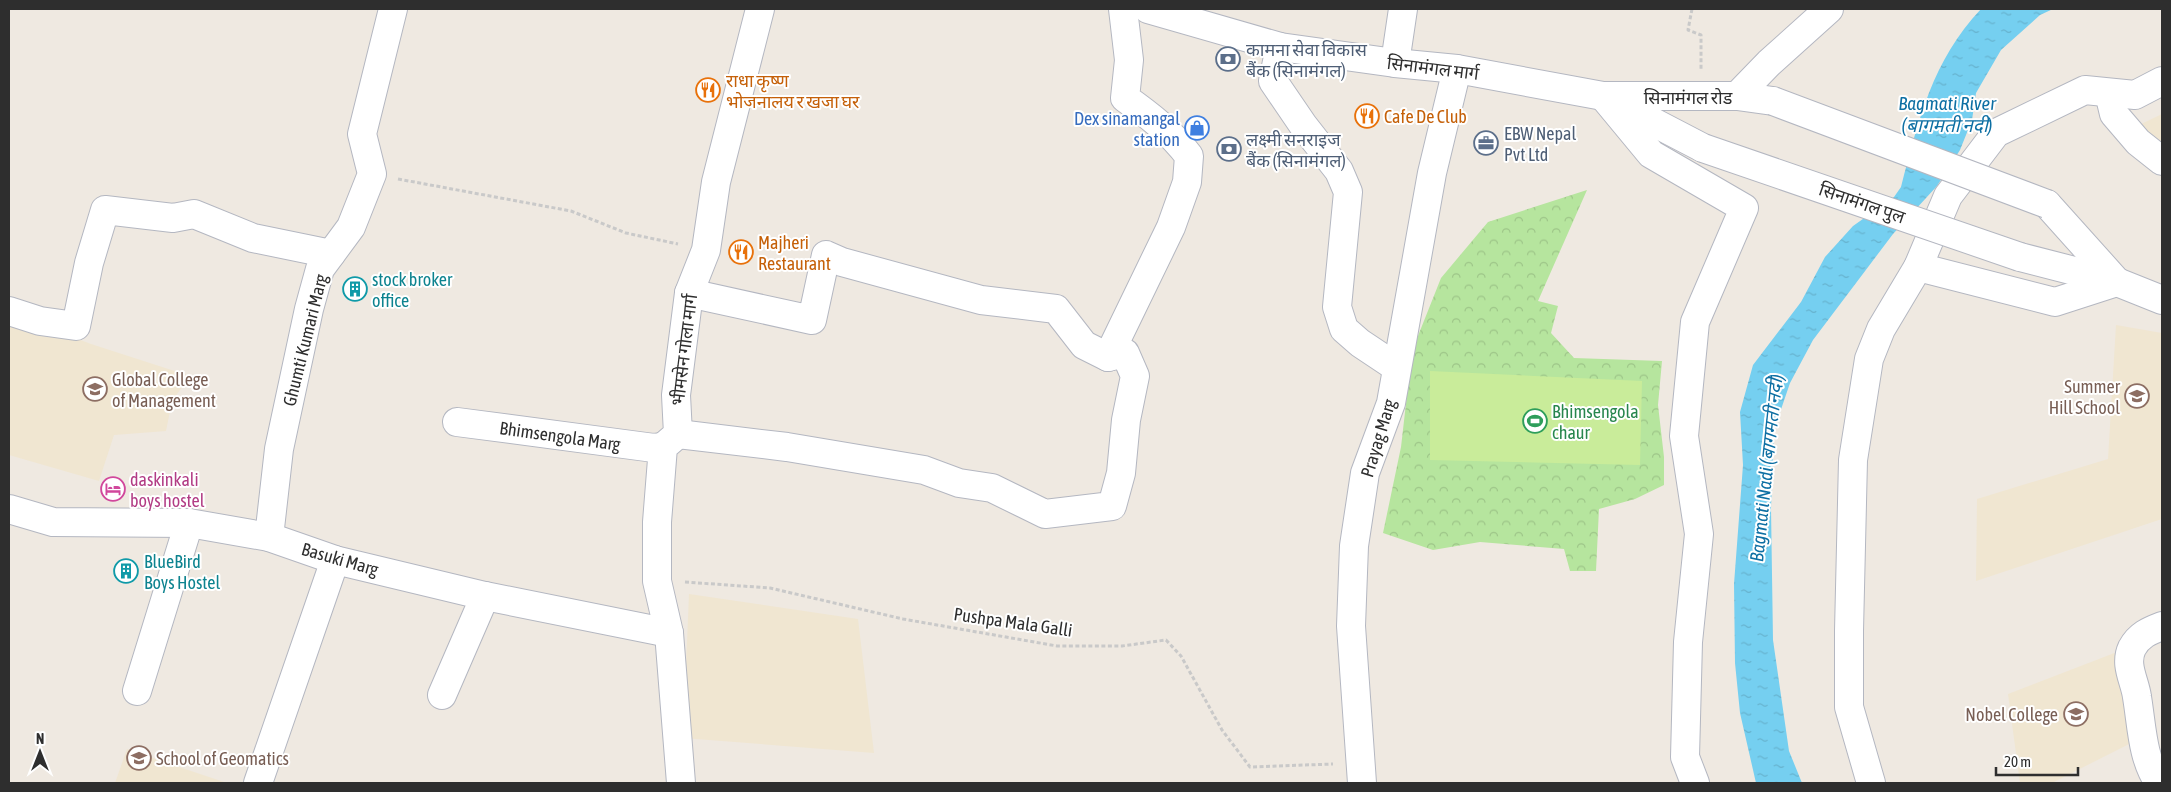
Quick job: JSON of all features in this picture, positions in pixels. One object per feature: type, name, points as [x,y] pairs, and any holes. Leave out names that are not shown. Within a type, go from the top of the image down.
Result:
[{"type":"street","points":[[372,174],[362,134],[393,9]]},
{"type":"street","name":"भीमसेन गोला मार्ग","points":[[681,783],[669,633],[657,581],[657,522],[670,440],[689,293],[706,250],[716,182],[760,9]]},
{"type":"street","points":[[689,293],[812,320],[826,255],[842,262],[980,300],[1056,308],[1084,345],[1108,357],[1171,228],[1187,182],[1189,169],[1189,156],[1174,137],[1125,98],[1129,60],[1123,9]]},
{"type":"street","name":"सिनामंगल मार्ग","points":[[1148,9],[1280,48],[1457,69],[1604,96]]},
{"type":"street","points":[[1395,63],[1403,9]]},
{"type":"street","points":[[1737,96],[1769,63],[1829,9]]},
{"type":"street","points":[[1280,48],[1273,81],[1303,125],[1339,171],[1348,192],[1337,307],[1344,329],[1360,343],[1396,366]]},
{"type":"street","name":"Prayag Marg","points":[[1361,773],[1351,626],[1354,546],[1365,473],[1391,403],[1396,366],[1432,173],[1457,69]]},
{"type":"street","points":[[1871,783],[1848,707],[1853,460],[1869,359],[1881,329],[1918,267],[1948,196],[1996,133],[2085,90],[2135,95],[2162,81]]},
{"type":"street","points":[[2109,93],[2114,114],[2138,142],[2162,161]]},
{"type":"street","points":[[1604,96],[1651,154],[1744,208],[1695,322],[1684,436],[1699,534],[1688,642],[1685,757],[1695,783]]},
{"type":"street","name":"सिनामंगल रोड","points":[[1604,96],[1737,96],[1773,101],[2047,204],[2116,282]]},
{"type":"street","name":"सिनामंगल पुल","points":[[1604,96],[1703,148],[2020,257],[2116,282],[2162,300]]},
{"type":"street","name":"Ghumti Kumari Marg","points":[[269,537],[279,449],[309,308],[320,269],[351,227],[372,174]]},
{"type":"street","points":[[9,311],[40,321],[76,326],[89,263],[105,210],[173,218],[194,214],[254,238],[331,254]]},
{"type":"street","points":[[1918,267],[2055,302],[2116,282]]},
{"type":"street","name":"Bhimsengola Marg","points":[[457,422],[654,448],[670,440],[787,447],[924,470],[959,483],[992,488],[1045,514],[1112,506],[1122,473],[1126,420],[1135,376],[1125,353],[1108,357]]},
{"type":"street","name":"Basuki Marg","points":[[9,509],[54,522],[189,523],[269,537],[335,560],[485,596],[669,633]]},
{"type":"street","points":[[137,691],[189,523]]},
{"type":"street","points":[[258,783],[335,560]]},
{"type":"street","points":[[442,695],[485,596]]},
{"type":"street","points":[[2159,783],[2145,754],[2137,695],[2128,666],[2131,649],[2142,634],[2162,626]]},
{"type":"path","points":[[1692,9],[1688,30],[1701,35],[1701,97]]},
{"type":"path","points":[[372,174],[571,211],[626,232],[706,250]]},
{"type":"path","name":"Pushpa Mala Galli","points":[[657,581],[770,588],[903,619],[1057,646],[1122,646],[1166,640],[1181,656],[1222,730],[1250,767],[1361,773]]},
{"type":"shaded area","points":[[2162,114],[2162,147],[2135,127]]},
{"type":"shaded area","name":"Global College of Management","points":[[9,313],[91,344],[190,376],[172,401],[166,431],[114,435],[99,481],[9,455]]},
{"type":"shaded area","name":"Summer Hill School","points":[[2116,325],[2162,333],[2162,519],[1976,581],[1977,499],[2108,459]]},
{"type":"shaded area","points":[[689,594],[858,619],[874,753],[683,738]]},
{"type":"shaded area","name":"Nobel College","points":[[2117,652],[2149,734],[2052,783],[2020,783],[2008,694]]},
{"type":"shaded area","name":"School of Geomatics","points":[[127,749],[179,767],[227,783],[115,783]]},
{"type":"green space","points":[[1587,190],[1538,301],[1558,306],[1551,333],[1574,358],[1662,361],[1658,405],[1664,457],[1664,485],[1635,499],[1599,509],[1596,571],[1570,571],[1564,549],[1480,542],[1433,550],[1383,533],[1401,447],[1412,351],[1441,278],[1488,222]]},
{"type":"green space","name":"Bhimsengola chaur","points":[[1430,371],[1642,381],[1640,465],[1430,460]]},
{"type":"water","name":"Bagmati River (बागमती नदी)","points":[[1981,9],[2053,9],[2040,15],[2001,50],[1976,93],[1972,120],[1960,150],[1937,186],[1893,234],[1813,340],[1790,383],[1774,430],[1771,508],[1773,640],[1789,751],[1802,783],[1756,783],[1740,713],[1735,663],[1734,584],[1743,465],[1740,412],[1753,365],[1801,302],[1825,257],[1853,226],[1894,197],[1901,187],[1929,92],[1950,49]]},
{"type":"place","name":"कामना सेवा विकास बैंक (सिनामंगल)","points":[[1228,59]]},
{"type":"place","name":"राधा कृष्ण भोजनालय र खजा घर","points":[[708,90]]},
{"type":"place","name":"Cafe De Club","points":[[1367,116]]},
{"type":"place","name":"Dex sinamangal station","points":[[1197,128]]},
{"type":"place","name":"EBW Nepal Pvt Ltd","points":[[1486,143]]},
{"type":"place","name":"लक्ष्मी सनराइज बैंक (सिनामंगल)","points":[[1229,149]]},
{"type":"place","name":"Majheri Restaurant","points":[[741,252]]},
{"type":"place","name":"stock broker office","points":[[355,289]]},
{"type":"place","name":"Global College of Management","points":[[95,389]]},
{"type":"place","name":"Summer Hill School","points":[[2137,396]]},
{"type":"place","name":"Bhimsengola chaur","points":[[1535,421]]},
{"type":"place","name":"daskinkali boys hostel","points":[[113,489]]},
{"type":"place","name":"BlueBird Boys Hostel","points":[[126,571]]},
{"type":"place","name":"Nobel College","points":[[2076,714]]},
{"type":"place","name":"School of Geomatics","points":[[139,758]]},
{"type":"water label","name":"Bagmati Nadi (बागमती नदी)","points":[[1766,468]]}]
